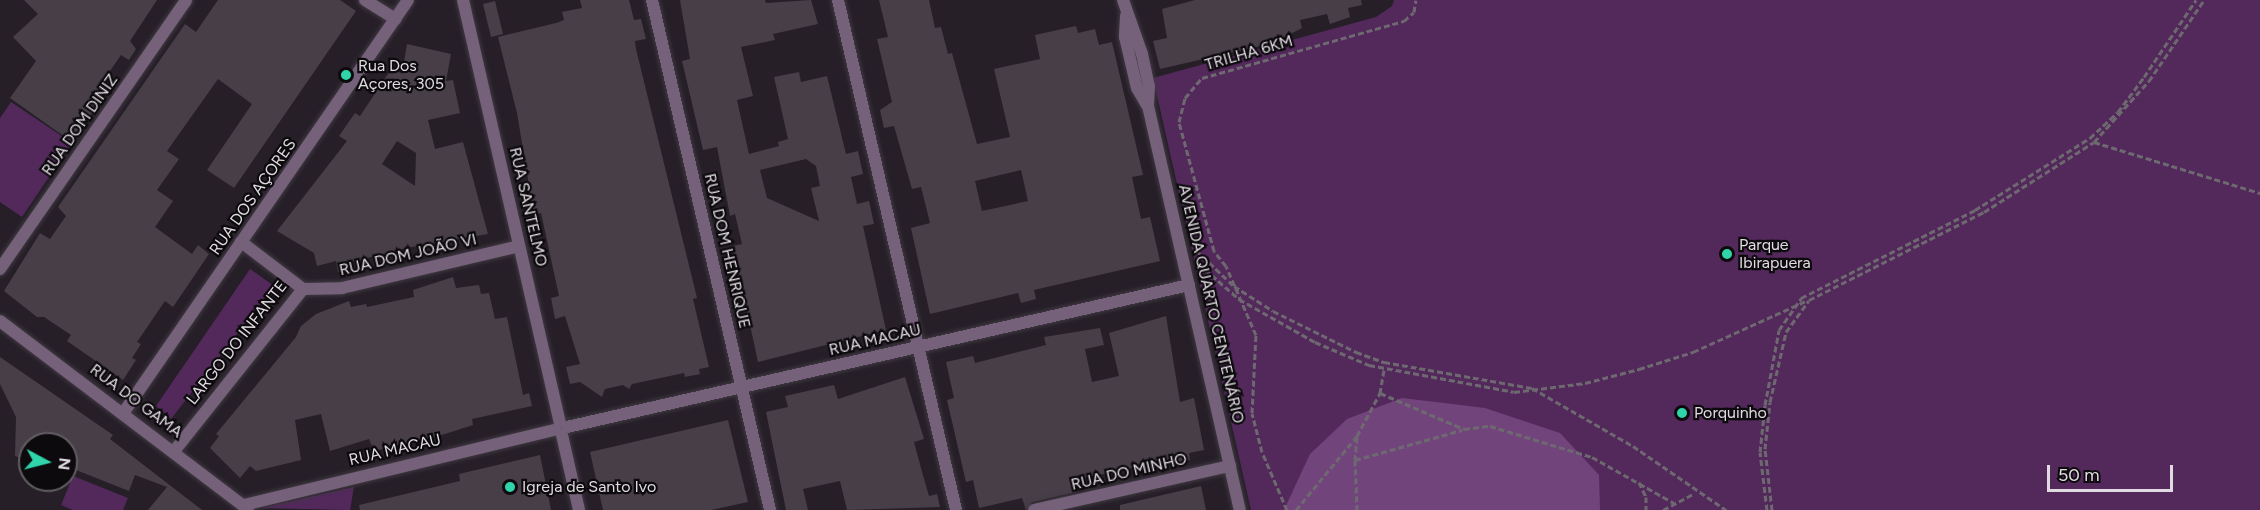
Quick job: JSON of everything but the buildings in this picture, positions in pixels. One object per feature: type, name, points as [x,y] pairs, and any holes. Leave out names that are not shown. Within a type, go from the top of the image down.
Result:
[{"type":"street","name":"RUA DOM DINIZ","points":[[0,269],[186,0]]},
{"type":"street","points":[[365,0],[396,19]]},
{"type":"street","name":"RUA DOS AÇORES","points":[[124,412],[408,0]]},
{"type":"street","name":"RUA SANTELMO","points":[[463,0],[579,510]]},
{"type":"street","name":"RUA DOM HENRIQUE","points":[[652,0],[770,510]]},
{"type":"street","points":[[838,0],[956,510]]},
{"type":"street","name":"AVENIDA QUARTO CENTENÁRIO","points":[[1124,6],[1138,37],[1149,86],[1148,106],[1240,510]]},
{"type":"street","name":"LARGO DO INFANTE","points":[[175,450],[303,289],[241,242]]},
{"type":"street","name":"RUA DOM JOÃO VI","points":[[303,289],[342,288],[519,246]]},
{"type":"street","name":"RUA MACAU","points":[[246,508],[561,428],[1190,285]]},
{"type":"street","name":"RUA DO GAMA","points":[[0,321],[175,450],[246,508]]},
{"type":"street","name":"RUA DO MINHO","points":[[1035,510],[1230,466]]},
{"type":"path","name":"TRILHA 6KM","points":[[1287,510],[1262,452],[1252,413],[1256,335],[1226,266],[1215,251],[1179,122],[1185,98],[1202,78],[1404,21],[1414,12],[1416,0]]},
{"type":"path","points":[[1767,510],[1760,453],[1765,405],[1779,330],[1795,306],[1834,280],[1975,210],[2090,138],[2131,94],[2196,0]]},
{"type":"path","points":[[1181,248],[1239,299],[1315,342],[1384,370],[1514,392],[1585,383],[1693,352],[1809,300],[1984,212],[2094,142],[2149,81],[2204,0]]},
{"type":"path","points":[[2094,142],[2260,193]]},
{"type":"path","points":[[1181,248],[1192,246],[1234,286],[1323,338],[1384,362],[1532,388],[1633,446],[1726,510]]},
{"type":"path","points":[[1772,510],[1765,449],[1772,391],[1786,332],[1809,300]]},
{"type":"path","points":[[1296,510],[1357,436],[1380,393],[1384,370]]},
{"type":"path","points":[[1380,393],[1464,429]]},
{"type":"path","points":[[1355,460],[1464,429],[1490,426],[1592,457],[1674,503]]},
{"type":"path","points":[[1357,436],[1355,460],[1357,510]]},
{"type":"path","points":[[1638,481],[1646,497],[1646,510]]},
{"type":"path","points":[[1663,510],[1693,494]]},
{"type":"shaded area","name":"Parque Ibirapuera","points":[[1394,0],[2260,0],[2260,510],[1251,510],[1153,78],[1376,17],[1392,6]]},
{"type":"shaded area","points":[[11,102],[72,143],[22,217],[0,202],[0,118]]},
{"type":"shaded area","points":[[250,269],[274,286],[171,419],[156,406]]},
{"type":"shaded area","points":[[1402,398],[1485,408],[1560,433],[1599,475],[1600,510],[1284,510],[1310,454],[1347,419]]},
{"type":"shaded area","points":[[78,478],[128,498],[123,510],[73,510],[61,505],[66,492],[78,492]]},
{"type":"shaded area","points":[[354,487],[350,510],[261,508]]},
{"type":"place","name":"Rua Dos Açores, 305","points":[[346,75]]},
{"type":"place","name":"Parque Ibirapuera","points":[[1727,254]]},
{"type":"place","name":"Porquinho","points":[[1682,413]]},
{"type":"place","name":"Igreja de Santo Ivo","points":[[510,487]]}]
